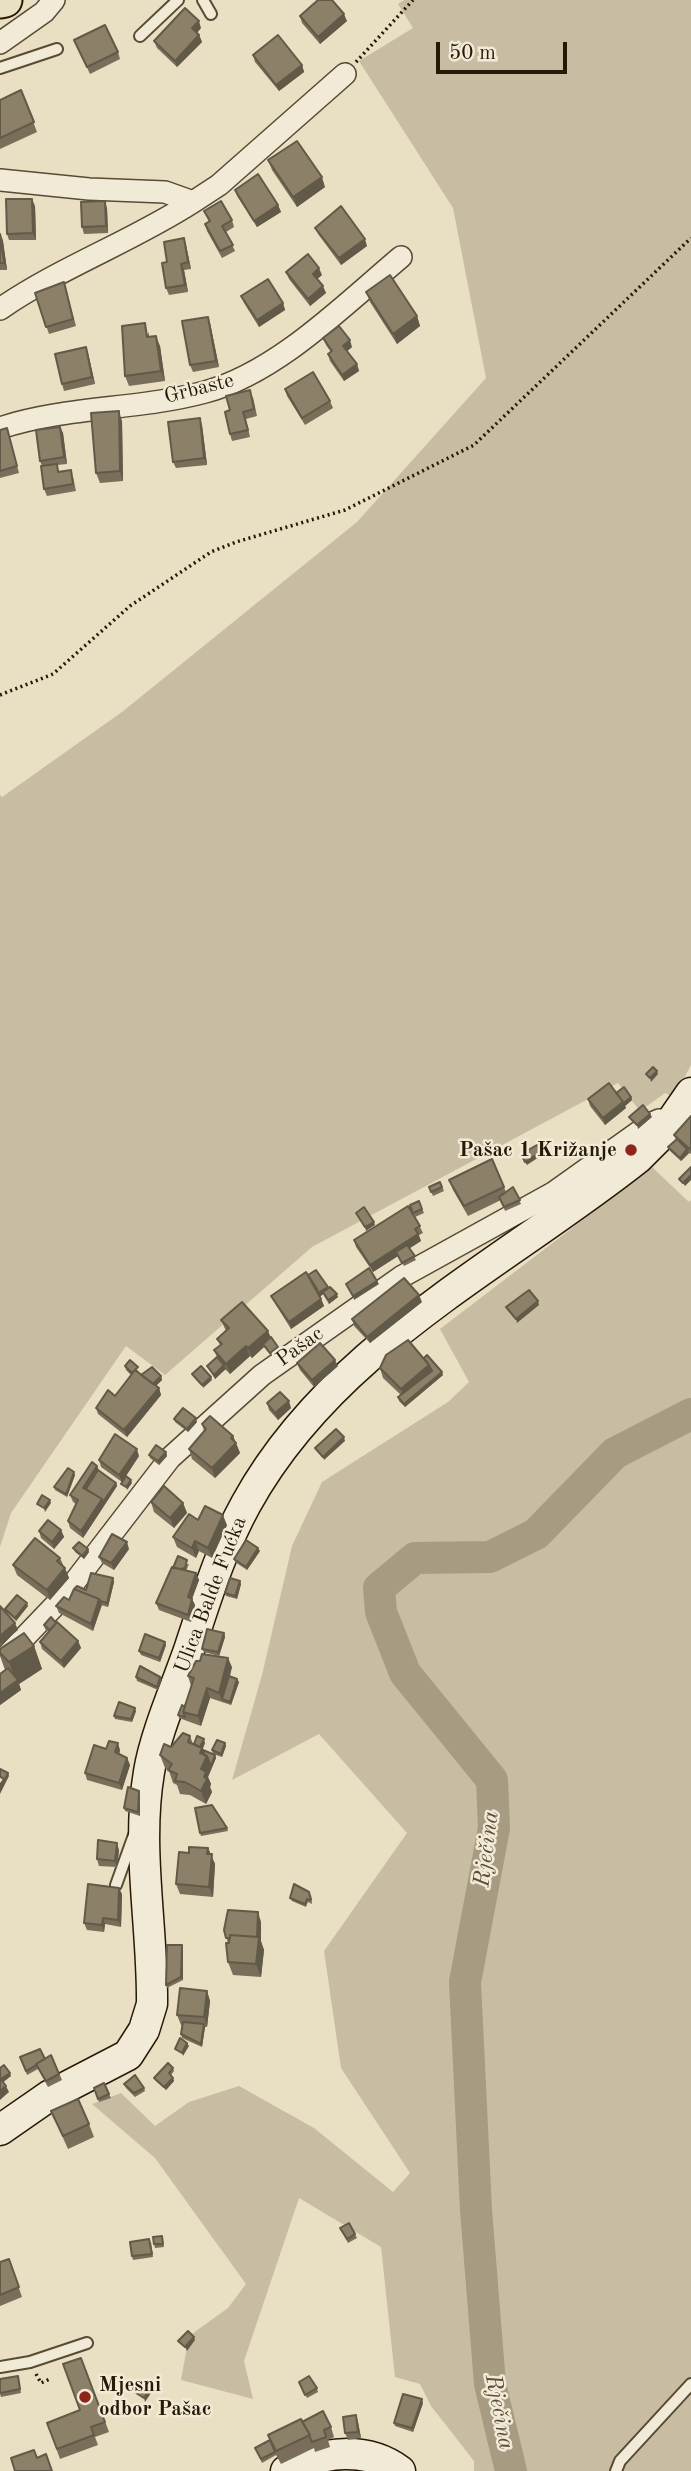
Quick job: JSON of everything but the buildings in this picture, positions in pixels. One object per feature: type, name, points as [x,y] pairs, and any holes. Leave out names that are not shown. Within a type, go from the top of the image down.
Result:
[{"type":"main road","name":"Ulica Balde Fućka","points":[[0,2130],[49,2096],[128,2055],[144,2029],[152,2004],[144,1821],[149,1770],[211,1583],[245,1505],[297,1430],[335,1388],[412,1321],[622,1171],[650,1147],[691,1093]]},
{"type":"main road","points":[[286,2471],[328,2454],[361,2454],[400,2471]]},
{"type":"street","points":[[0,43],[44,12],[54,0]]},
{"type":"street","points":[[0,309],[62,273],[162,223],[219,185],[345,74]]},
{"type":"street","points":[[0,180],[89,189],[165,191],[193,202]]},
{"type":"street","name":"Grbaste","points":[[0,428],[83,409],[204,393],[234,383],[329,318],[401,257]]},
{"type":"street","name":"Pašac","points":[[0,1663],[63,1597],[170,1458],[262,1375],[401,1277],[553,1193],[650,1124],[659,1120],[671,1122]]},
{"type":"lane","points":[[140,36],[178,0]]},
{"type":"lane","points":[[203,0],[211,14]]},
{"type":"lane","points":[[0,68],[57,49]]},
{"type":"lane","points":[[116,1885],[134,1835],[144,1821]]},
{"type":"lane","points":[[0,2367],[30,2362],[87,2343]]},
{"type":"lane","points":[[616,2471],[620,2461],[691,2384]]},
{"type":"path","points":[[345,74],[414,0]]},
{"type":"path","points":[[0,695],[53,674],[109,622],[192,563],[236,542],[345,510],[474,445],[691,238]]},
{"type":"path","points":[[39,2380],[41,2383],[50,2379]]},
{"type":"shaded area","points":[[404,0],[691,0],[691,1065],[674,1097],[665,1093],[640,1111],[618,1083],[312,1247],[165,1375],[126,1346],[11,1513],[0,1547],[0,795],[2,797],[122,712],[357,522],[486,378],[453,208],[359,61],[413,28],[398,4]]},
{"type":"shaded area","points":[[652,1167],[689,1202],[691,1200],[691,2471],[474,2471],[474,2461],[431,2406],[420,2384],[395,2377],[381,2247],[299,2198],[244,2361],[253,2399],[181,2380],[189,2336],[228,2308],[246,2284],[155,2158],[92,2104],[121,2093],[155,2126],[189,2102],[239,2086],[314,2128],[393,2192],[410,2173],[341,2068],[324,1951],[407,1833],[319,1734],[232,1780],[262,1675],[292,1546],[322,1482],[448,1402],[469,1382],[440,1329]]},
{"type":"waterway","name":"Rječina","points":[[511,2471],[490,2384],[476,2210],[465,1982],[494,1828],[492,1780],[405,1673],[381,1612],[379,1588],[415,1558],[490,1557],[536,1534],[615,1453],[691,1414]]},
{"type":"place","name":"Pašac 1 Križanje","points":[[631,1150]]},
{"type":"place","name":"Mjesni odbor Pašac","points":[[85,2397]]}]
